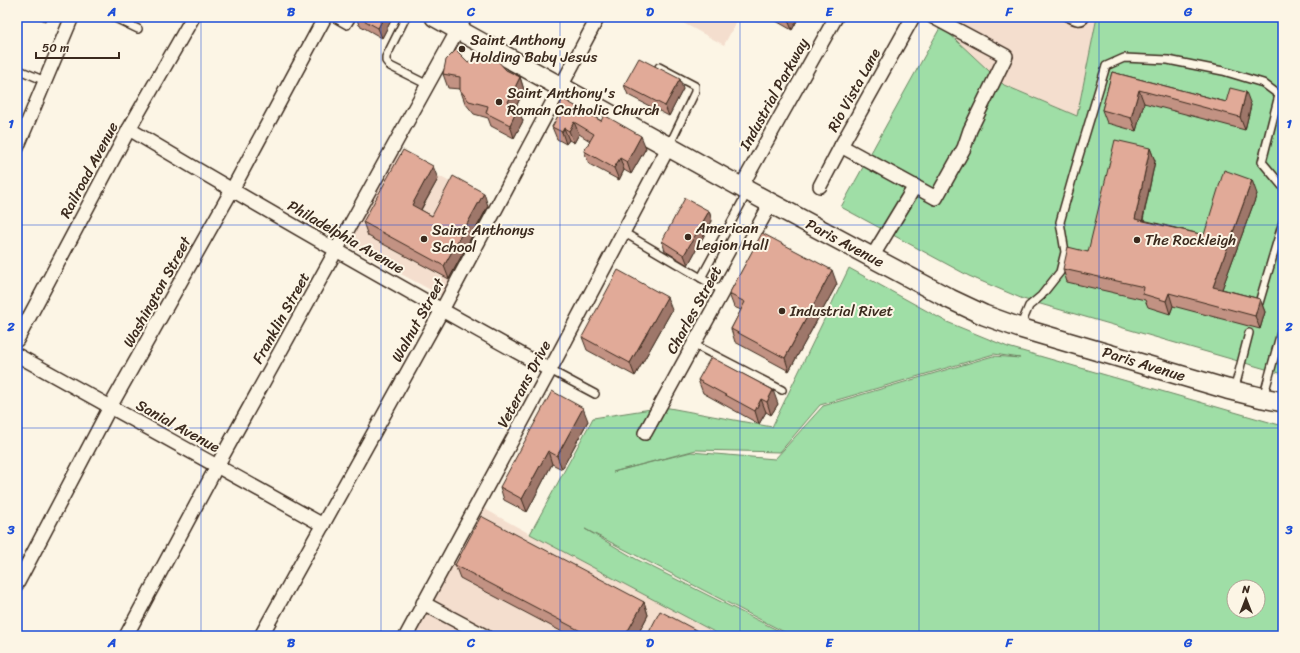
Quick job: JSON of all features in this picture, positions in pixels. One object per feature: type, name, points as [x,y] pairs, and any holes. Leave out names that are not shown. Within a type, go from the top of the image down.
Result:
[{"type":"street","points":[[17,148],[72,17]]},
{"type":"street","name":"Railroad Avenue","points":[[17,340],[129,129],[193,17]]},
{"type":"street","name":"Washington Street","points":[[17,584],[110,407],[232,190],[325,17]]},
{"type":"street","name":"Paris Avenue","points":[[435,17],[461,23],[560,86],[744,189],[950,299],[984,315],[1020,328],[1230,390],[1283,402]]},
{"type":"street","name":"Walnut Street","points":[[261,636],[442,310],[598,17]]},
{"type":"street","name":"Industrial Parkway","points":[[744,189],[836,17]]},
{"type":"street","name":"Rio Vista Lane","points":[[913,17],[841,146],[936,198],[964,148],[970,130],[1006,56],[933,17]]},
{"type":"street","name":"Franklin Street","points":[[126,636],[217,466],[338,250],[461,23]]},
{"type":"street","name":"Philadelphia Avenue","points":[[129,129],[232,190],[550,370]]},
{"type":"street","name":"Veterans Drive","points":[[406,636],[669,146]]},
{"type":"street","points":[[820,186],[841,146]]},
{"type":"street","points":[[872,257],[915,186]]},
{"type":"street","name":"Charles Street","points":[[644,433],[771,203]]},
{"type":"street","name":"Sanial Avenue","points":[[17,355],[323,525]]},
{"type":"street","points":[[423,603],[485,636]]},
{"type":"lane","points":[[113,17],[138,29]]},
{"type":"lane","points":[[333,17],[347,25],[352,17]]},
{"type":"lane","points":[[406,17],[386,57],[386,61],[390,66],[428,85]]},
{"type":"lane","points":[[1067,17],[1079,22],[1084,20],[1086,17]]},
{"type":"lane","points":[[1020,328],[1029,306],[1041,296],[1060,272],[1064,252],[1060,222],[1106,66],[1124,58],[1168,60],[1222,71],[1263,83],[1279,95],[1262,162],[1283,187]]},
{"type":"lane","points":[[659,66],[695,86],[695,92],[669,146]]},
{"type":"lane","points":[[17,69],[45,81]]},
{"type":"lane","points":[[701,278],[744,189]]},
{"type":"lane","points":[[1259,303],[1283,222]]},
{"type":"lane","points":[[623,232],[723,290]]},
{"type":"lane","points":[[1263,398],[1280,345],[1283,325]]},
{"type":"lane","points":[[1230,390],[1245,351],[1249,333]]},
{"type":"lane","points":[[693,344],[782,390]]},
{"type":"lane","points":[[550,370],[595,394]]},
{"type":"shaded area","points":[[672,17],[739,17],[724,45]]},
{"type":"shaded area","points":[[929,17],[1097,17],[1077,116],[1004,85],[941,26]]},
{"type":"shaded area","points":[[395,152],[492,205],[442,296],[345,244]]},
{"type":"shaded area","points":[[474,503],[530,534],[722,636],[403,636]]},
{"type":"green space","points":[[1097,17],[1283,17],[1283,374],[1023,299],[969,276],[841,207],[941,26],[1004,85],[1077,116]]},
{"type":"green space","points":[[849,268],[947,322],[1008,347],[1283,426],[1283,636],[792,636],[585,529],[636,559],[789,636],[722,636],[530,534],[593,418],[664,407],[772,427]],"holes":[[[994,354],[1020,358],[993,356],[823,406],[775,459],[691,452],[613,472],[696,450],[780,452],[820,405]]]},
{"type":"building","points":[[358,17],[384,17],[378,28]]},
{"type":"building","points":[[456,50],[468,62],[481,56],[496,59],[506,70],[520,77],[508,102],[518,108],[510,125],[486,113],[488,106],[469,101],[460,90],[460,77],[443,74],[446,60]]},
{"type":"building","points":[[639,58],[680,79],[665,106],[624,85]]},
{"type":"building","points":[[1112,72],[1226,102],[1230,88],[1246,92],[1240,117],[1139,90],[1131,118],[1102,110]]},
{"type":"building","points":[[563,99],[601,121],[604,115],[641,136],[627,162],[620,158],[614,168],[584,151],[594,134],[574,122],[569,131],[564,128],[562,132],[552,127],[561,110],[558,108]]},
{"type":"building","name":"The Rockleigh","points":[[1115,140],[1150,148],[1135,219],[1204,235],[1224,170],[1252,180],[1213,287],[1260,299],[1255,316],[1169,293],[1166,301],[1143,294],[1144,287],[1063,269],[1068,247],[1088,252]]},
{"type":"building","points":[[403,150],[433,166],[412,205],[432,216],[453,176],[484,193],[444,266],[363,222]]},
{"type":"building","points":[[685,198],[709,211],[684,255],[662,241]]},
{"type":"building","name":"Industrial Rivet","points":[[762,233],[832,270],[785,358],[731,329],[745,302],[729,294]]},
{"type":"building","points":[[618,270],[667,297],[630,363],[582,337]]},
{"type":"building","points":[[711,357],[773,390],[767,402],[761,399],[755,411],[698,380]]},
{"type":"building","points":[[552,391],[583,408],[557,456],[548,451],[522,499],[500,487]]},
{"type":"building","points":[[481,516],[644,602],[625,636],[590,636],[455,565]]},
{"type":"building","points":[[660,611],[707,636],[647,636]]},
{"type":"place","name":"Saint Anthony Holding Baby Jesus","points":[[462,49]]},
{"type":"place","name":"Saint Anthony's Roman Catholic Church","points":[[499,102]]},
{"type":"place","name":"American Legion Hall","points":[[688,237]]},
{"type":"place","name":"Saint Anthonys School","points":[[424,239]]},
{"type":"place","name":"The Rockleigh","points":[[1137,240]]},
{"type":"place","name":"Industrial Rivet","points":[[782,311]]}]
